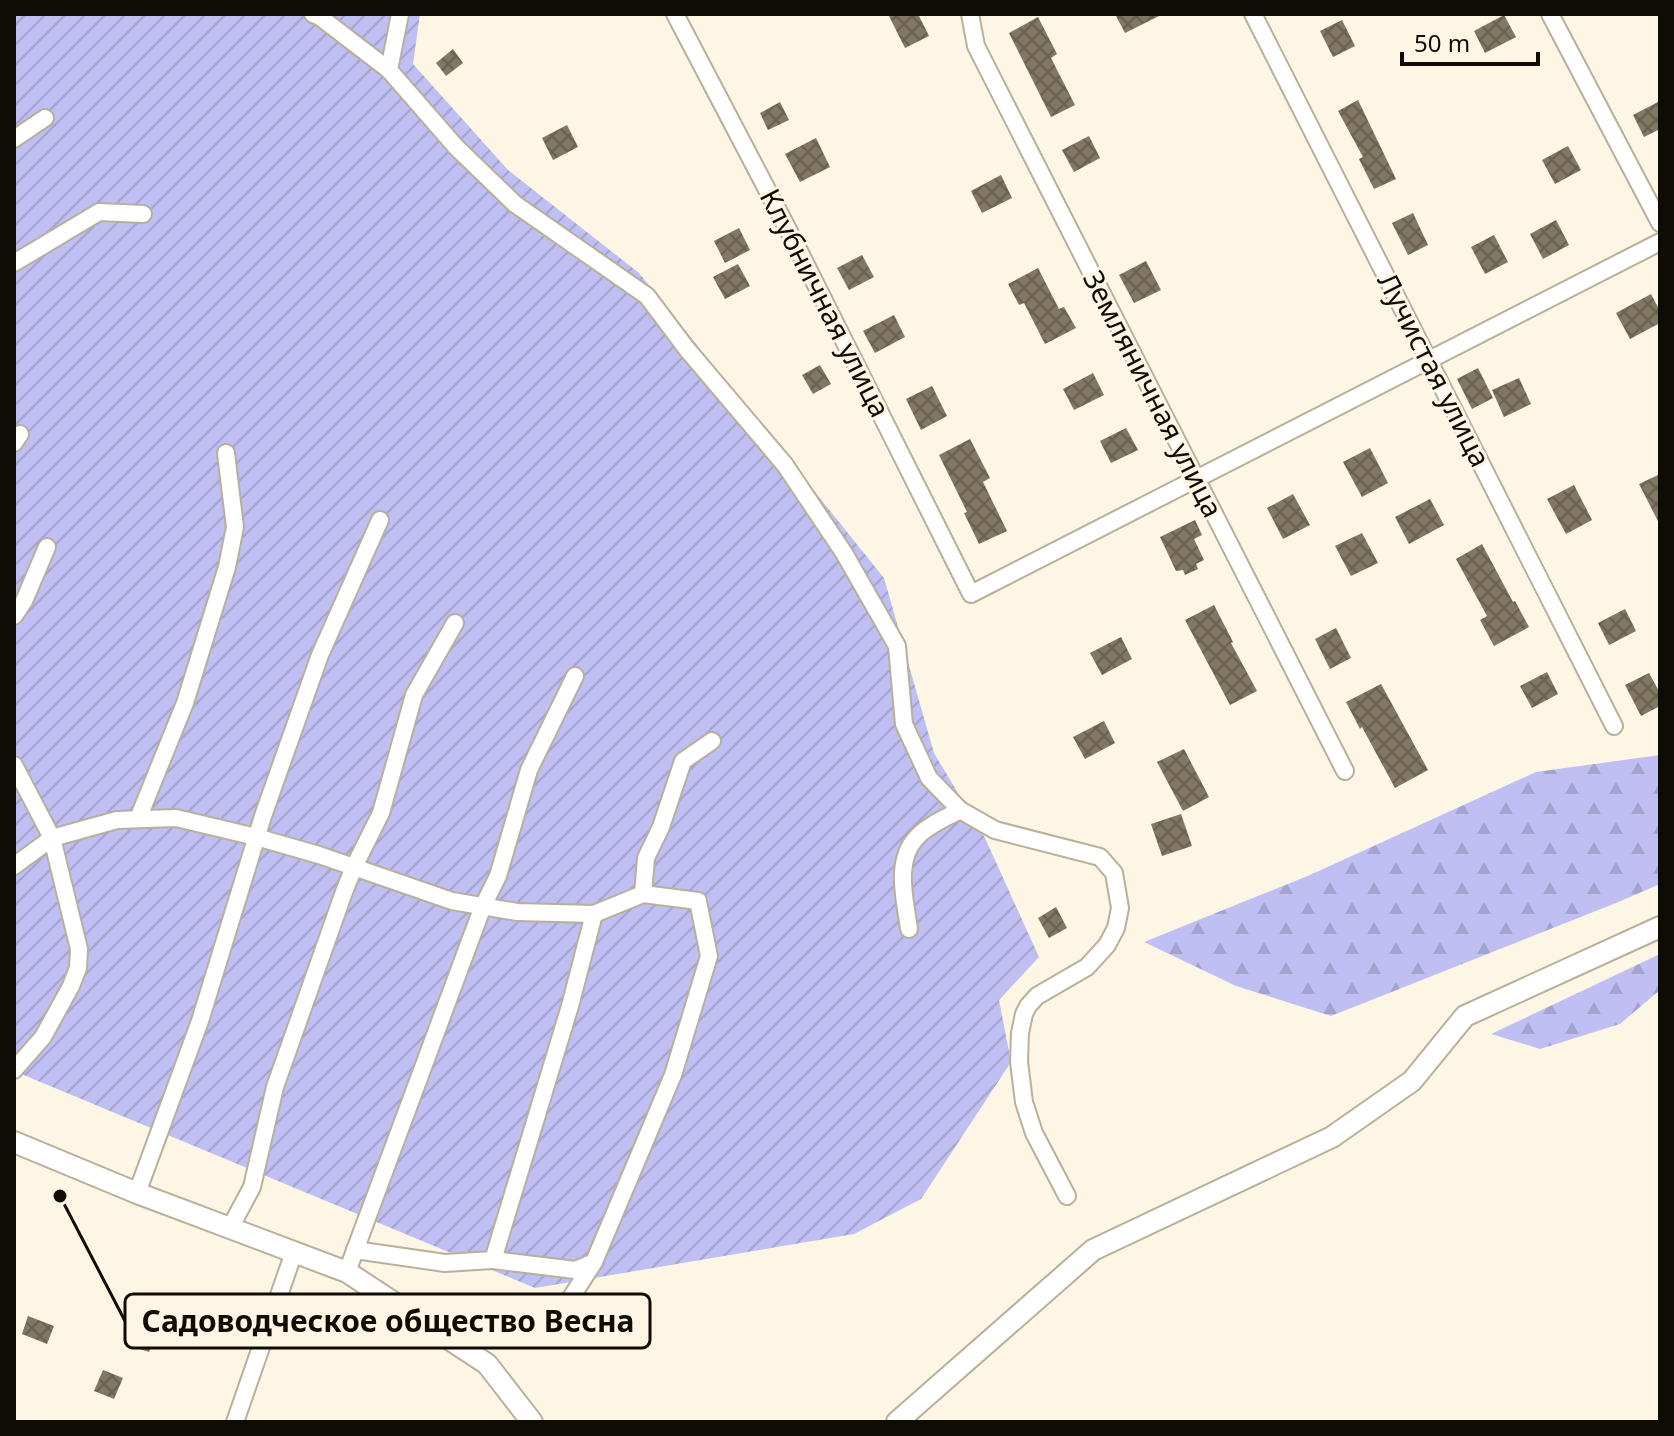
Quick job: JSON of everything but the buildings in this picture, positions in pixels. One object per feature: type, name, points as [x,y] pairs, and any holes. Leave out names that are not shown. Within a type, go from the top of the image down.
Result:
[{"type":"street","points":[[313,14],[389,70],[456,147],[515,204],[647,296],[686,348],[785,465],[844,553],[897,646],[904,724],[929,778],[960,810],[995,830],[1100,857],[1114,873],[1120,908],[1116,928],[1107,945],[1087,967],[1037,996],[1024,1014],[1020,1033],[1019,1062],[1024,1102],[1034,1133],[1067,1196]]},
{"type":"street","points":[[389,70],[400,14]]},
{"type":"street","name":"Клубничная улица","points":[[675,14],[795,243],[971,594],[1197,479]]},
{"type":"street","name":"Земляничная улица","points":[[970,14],[976,46],[1345,771]]},
{"type":"street","name":"Лучистая улица","points":[[1253,14],[1614,726]]},
{"type":"street","points":[[1550,14],[1660,223]]},
{"type":"street","points":[[14,139],[45,118]]},
{"type":"street","points":[[14,263],[99,212],[143,214]]},
{"type":"street","points":[[1197,479],[1660,242]]},
{"type":"street","points":[[138,819],[185,703],[227,567],[235,527],[226,453]]},
{"type":"street","points":[[137,1193],[200,1021],[256,837],[320,655],[380,520]]},
{"type":"street","points":[[14,616],[24,601],[47,547]]},
{"type":"street","points":[[230,1228],[252,1187],[275,1087],[354,867],[381,813],[414,695],[455,623]]},
{"type":"street","points":[[347,1272],[483,906],[498,876],[529,770],[575,676]]},
{"type":"street","points":[[643,894],[646,858],[661,827],[683,761],[712,741]]},
{"type":"street","points":[[14,765],[52,838],[79,949],[78,968],[71,986],[43,1037],[14,1070]]},
{"type":"street","points":[[909,929],[903,878],[904,857],[917,837],[960,810]]},
{"type":"street","points":[[14,866],[52,838],[117,820],[176,818],[256,837],[452,901],[517,912],[594,914],[643,894],[698,901],[709,956],[673,1075],[594,1262],[554,1324]]},
{"type":"street","points":[[493,1260],[570,1006],[594,914]]},
{"type":"street","points":[[897,1422],[1093,1250],[1332,1137],[1412,1081],[1465,1016],[1660,927]]},
{"type":"street","points":[[14,1142],[137,1193],[347,1272],[487,1364],[532,1422]]},
{"type":"street","points":[[355,1250],[445,1263],[493,1260],[575,1270],[594,1262]]},
{"type":"street","points":[[235,1422],[294,1252]]},
{"type":"green space","points":[[14,14],[420,14],[413,64],[508,170],[639,273],[884,578],[934,753],[985,838],[1039,957],[999,1000],[1011,1062],[921,1199],[854,1234],[535,1288],[14,1071]]},
{"type":"green space","points":[[1660,755],[1660,884],[1331,1016],[1236,986],[1144,942],[1310,875],[1536,772]]},
{"type":"green space","points":[[1660,954],[1660,990],[1620,1024],[1540,1049],[1491,1034]]},
{"type":"place","name":"Садоводческое общество Весна","points":[[60,1196]]}]
